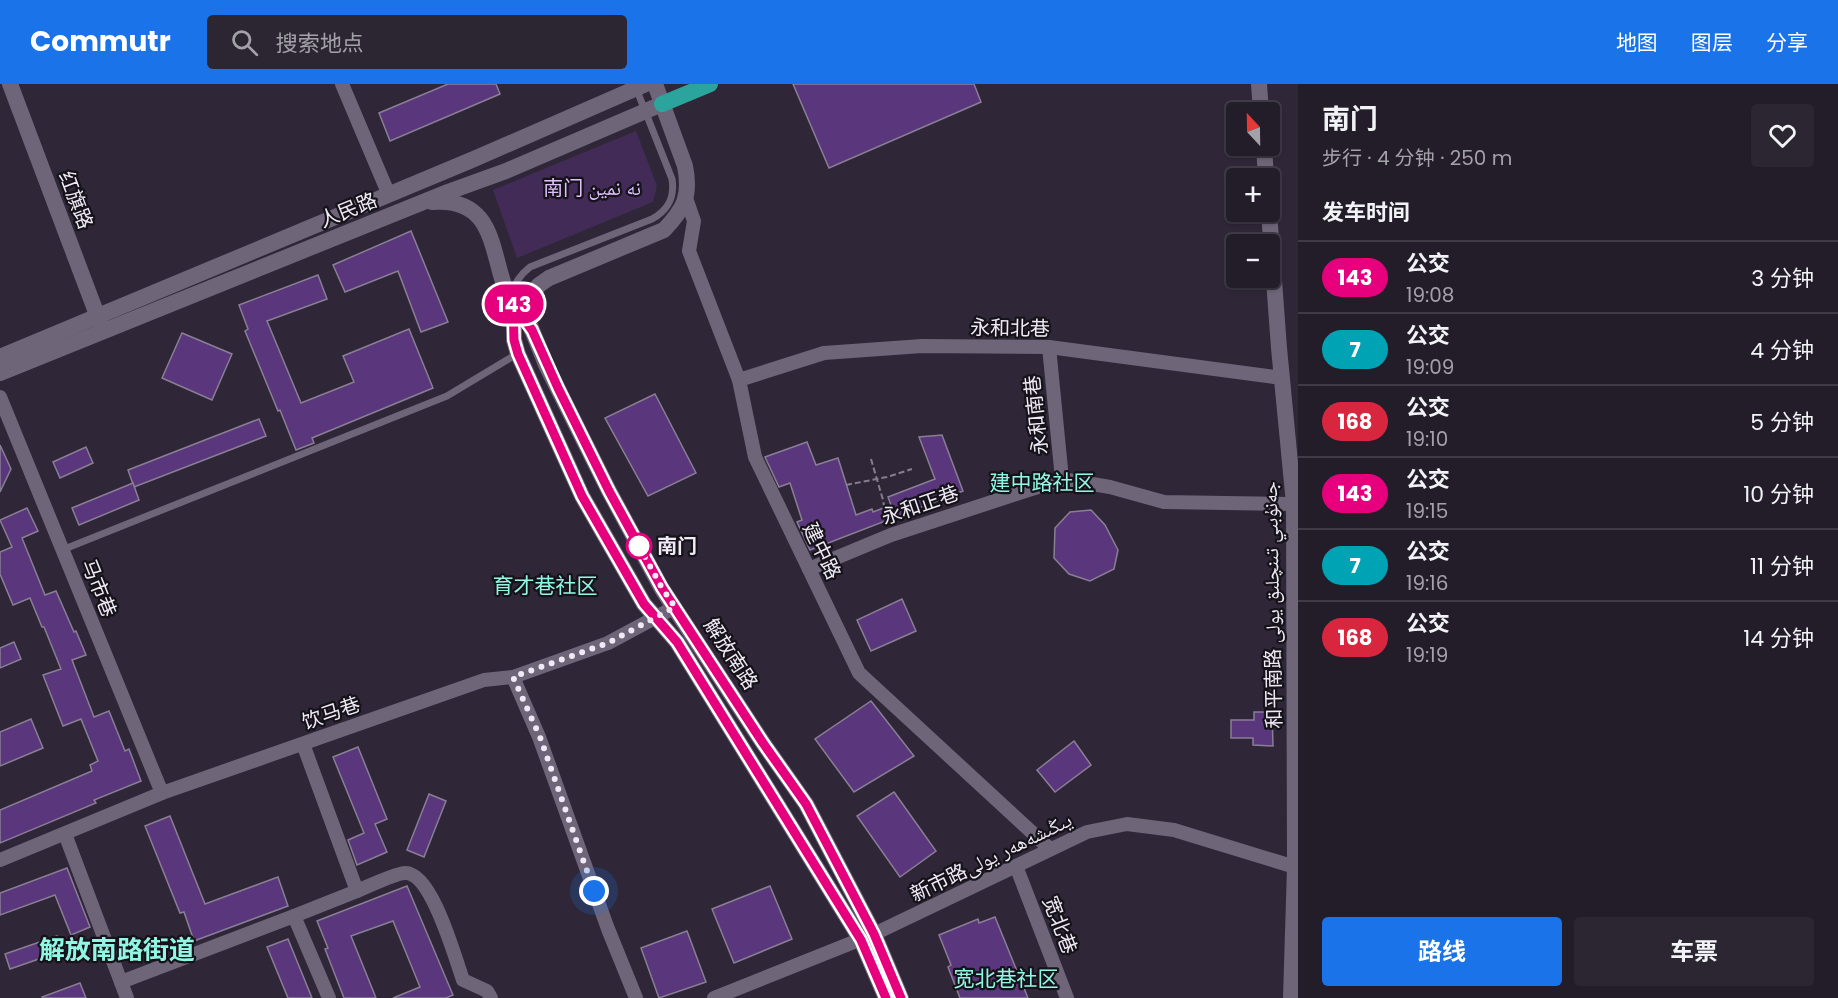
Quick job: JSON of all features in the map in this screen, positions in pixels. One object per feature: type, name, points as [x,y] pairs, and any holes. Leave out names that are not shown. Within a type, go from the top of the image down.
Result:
[{"type":"main road","name":"红旗路","points":[[10,84],[100,325]]},
{"type":"main road","points":[[655,84],[686,166],[686,198]]},
{"type":"main road","name":"人民路","points":[[0,357],[100,325],[506,171],[710,84]]},
{"type":"main road","points":[[1259,84],[1260,102]]},
{"type":"main road","name":"人民路","points":[[0,373],[100,325],[388,195],[641,86]]},
{"type":"main road","name":"解放南路","points":[[686,198],[678,216],[664,230],[549,278],[539,285],[527,306],[527,318],[547,368],[609,491],[662,588],[763,743],[806,804],[868,937],[901,998]]},
{"type":"main road","name":"解放南路","points":[[414,206],[446,201],[461,205],[475,213],[486,225],[508,297],[532,330]]},
{"type":"main road","name":"和平南路 جەنۇبىي تىنچلىق يولى","points":[[1270,222],[1294,504],[1294,867],[1291,998]]},
{"type":"main road","points":[[513,304],[528,289],[549,278]]},
{"type":"main road","name":"解放南路","points":[[513,304],[514,340],[518,354],[582,496],[644,604],[677,642],[868,937],[886,998]]},
{"type":"street","points":[[342,84],[388,195]]},
{"type":"street","name":"建中路","points":[[686,198],[694,221],[689,251],[739,380],[755,457],[859,673],[1050,849]]},
{"type":"street","name":"永和北巷","points":[[739,380],[824,353],[922,346],[1049,347],[1282,378]]},
{"type":"street","name":"永和南巷","points":[[1049,347],[1062,479]]},
{"type":"street","name":"马市巷","points":[[0,397],[162,793]]},
{"type":"street","name":"永和正巷","points":[[809,569],[891,535],[1062,479],[1110,487],[1164,502],[1294,504]]},
{"type":"street","name":"饮马巷","points":[[0,860],[162,793],[484,680],[513,677],[608,643],[675,607]]},
{"type":"street","points":[[513,677],[540,737],[608,929],[636,998]]},
{"type":"street","points":[[303,744],[357,891]]},
{"type":"street","name":"新市路يىڭىشەھەر يولى","points":[[714,998],[868,937],[1087,832],[1127,824],[1174,830],[1294,867]]},
{"type":"street","points":[[65,834],[127,998]]},
{"type":"street","name":"宽北巷","points":[[1016,866],[1067,998]]},
{"type":"street","points":[[121,982],[405,873],[417,876],[433,898],[463,980],[487,991],[491,998]]},
{"type":"street","points":[[294,916],[330,998]]},
{"type":"lane","points":[[513,304],[511,294],[515,283],[530,267],[652,219],[667,207],[672,198],[672,178],[645,112],[641,86]]},
{"type":"lane","points":[[62,549],[447,396],[518,354]]},
{"type":"path","points":[[872,459],[886,520]]},
{"type":"path","points":[[846,485],[912,469]]},
{"type":"green space","name":"南门 نە نمين","points":[[636,131],[657,186],[653,202],[517,258],[493,190]]},
{"type":"building","points":[[448,84],[496,84],[500,94],[390,141],[379,113]]},
{"type":"building","points":[[793,84],[974,84],[981,102],[829,168]]},
{"type":"building","points":[[411,231],[448,322],[421,332],[398,271],[345,292],[333,265]]},
{"type":"building","points":[[318,275],[327,299],[267,321],[301,403],[354,382],[343,356],[409,329],[433,388],[312,438],[314,443],[296,450],[245,331],[248,329],[239,305]]},
{"type":"building","points":[[182,333],[232,354],[212,400],[162,378]]},
{"type":"building","points":[[655,394],[696,473],[648,496],[605,418]]},
{"type":"building","points":[[259,419],[266,436],[134,487],[128,470]]},
{"type":"building","points":[[942,435],[963,491],[810,550],[797,522],[802,520],[790,483],[779,487],[765,457],[807,442],[816,465],[838,458],[856,515],[891,505],[888,497],[935,479],[919,437]]},
{"type":"building","points":[[0,445],[11,469],[0,492]]},
{"type":"building","points":[[86,447],[93,463],[60,478],[53,462]]},
{"type":"building","points":[[133,483],[139,500],[79,525],[72,508]]},
{"type":"building","points":[[27,508],[38,531],[22,538],[45,595],[56,591],[86,655],[72,660],[94,717],[109,711],[125,751],[129,749],[141,781],[94,800],[96,803],[0,843],[0,810],[92,771],[90,765],[98,761],[81,719],[63,726],[43,675],[61,669],[30,598],[13,605],[0,574],[0,552],[12,547],[0,520]]},
{"type":"building","points":[[1091,510],[1105,525],[1118,550],[1114,569],[1090,581],[1069,574],[1054,558],[1055,528],[1070,512]]},
{"type":"building","points":[[902,599],[916,631],[871,651],[857,620]]},
{"type":"building","points":[[14,642],[21,659],[0,668],[0,648]]},
{"type":"building","points":[[871,701],[914,756],[854,792],[815,739]]},
{"type":"building","points":[[1254,712],[1272,712],[1273,746],[1253,745],[1253,738],[1231,738],[1231,720],[1254,720]]},
{"type":"building","points":[[31,719],[43,748],[0,766],[0,732]]},
{"type":"building","points":[[1074,741],[1091,765],[1055,792],[1037,770]]},
{"type":"building","points":[[358,747],[387,819],[375,824],[387,852],[357,865],[348,840],[364,833],[333,757]]},
{"type":"building","points":[[894,792],[936,851],[900,877],[857,816]]},
{"type":"building","points":[[429,794],[446,801],[424,857],[407,850]]},
{"type":"building","points":[[170,816],[205,904],[278,877],[288,906],[194,941],[184,912],[180,913],[145,826]]},
{"type":"building","points":[[67,868],[90,927],[71,935],[55,895],[0,915],[0,893]]},
{"type":"building","points":[[407,886],[453,995],[446,998],[393,998],[420,987],[393,921],[351,936],[376,998],[344,998],[317,921]]},
{"type":"building","points":[[770,886],[792,939],[734,963],[712,909]]},
{"type":"building","points":[[995,917],[1028,998],[960,998],[948,967],[951,965],[939,935],[978,919],[979,923]]},
{"type":"building","points":[[687,931],[706,982],[659,998],[641,948]]},
{"type":"building","points":[[57,936],[62,951],[10,969],[5,954]]},
{"type":"building","points":[[288,939],[312,998],[288,998],[267,947]]},
{"type":"building","points":[[80,983],[86,998],[42,997]]},
{"type":"bus line","name":"143","points":[[886,998],[861,940],[677,642],[644,604],[582,496],[518,354],[514,340],[513,304],[532,330],[547,368],[609,491],[662,588],[763,743],[806,804],[874,934],[901,998]]},
{"type":"place","name":"南门","points":[[639,546]]},
{"type":"district","name":"建中路社区","points":[[1042,483]]},
{"type":"district","name":"育才巷社区","points":[[545,586]]},
{"type":"district","name":"解放南路街道","points":[[117,950]]},
{"type":"district","name":"宽北巷社区","points":[[1006,979]]},
{"type":"route","points":[[594,891],[540,737],[513,677],[608,643],[675,607],[639,546]]}]
